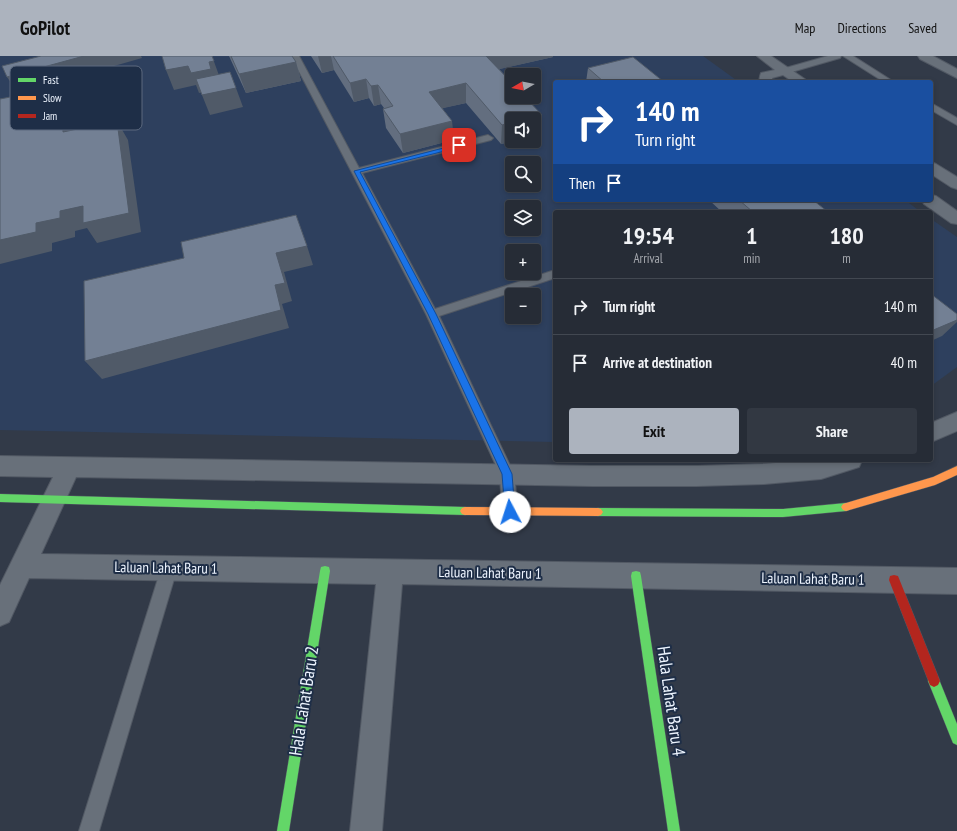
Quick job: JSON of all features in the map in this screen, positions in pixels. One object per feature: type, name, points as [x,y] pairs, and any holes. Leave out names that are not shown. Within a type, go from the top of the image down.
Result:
[{"type":"street","points":[[763,56],[799,80]]},
{"type":"street","points":[[924,56],[957,74]]},
{"type":"street","points":[[766,80],[766,76],[785,71]]},
{"type":"street","points":[[933,168],[957,184]]},
{"type":"street","points":[[933,202],[957,219]]},
{"type":"street","points":[[933,432],[957,421]]},
{"type":"street","points":[[0,466],[667,476],[764,474],[821,469],[844,462]]},
{"type":"street","points":[[0,613],[70,468]]},
{"type":"street","points":[[0,498],[510,512],[798,512],[843,508],[935,481],[957,470]]},
{"type":"street","name":"Laluan Lahat Baru 1","points":[[22,566],[957,582]]},
{"type":"street","name":"Hala Lahat Baru 2","points":[[283,831],[325,571]]},
{"type":"street","points":[[366,831],[390,572]]},
{"type":"street","name":"Hala Lahat Baru 4","points":[[636,576],[674,831]]},
{"type":"street","points":[[894,580],[957,739]]},
{"type":"lane","points":[[294,56],[357,171],[432,314],[507,474],[510,512]]},
{"type":"lane","points":[[785,71],[837,56]]},
{"type":"lane","points":[[846,56],[887,80]]},
{"type":"lane","points":[[933,107],[957,122]]},
{"type":"lane","points":[[357,171],[488,138]]},
{"type":"lane","points":[[432,314],[553,275]]},
{"type":"lane","points":[[89,831],[169,568]]},
{"type":"shaded area","points":[[0,56],[703,56],[736,80],[553,80],[553,202],[908,202],[918,210],[553,210],[553,442],[0,430]]},
{"type":"shaded area","points":[[933,220],[957,237],[957,367],[933,385]]},
{"type":"building","points":[[41,56],[84,56],[47,66],[10,66],[10,76],[7,77],[2,66]]},
{"type":"building","points":[[162,56],[212,56],[214,61],[209,62],[211,69],[191,73],[188,66],[166,70]]},
{"type":"building","points":[[231,56],[292,56],[296,62],[239,74]]},
{"type":"building","points":[[333,56],[486,56],[505,76],[505,104],[532,104],[539,112],[505,112],[505,124],[502,125],[466,83],[429,92],[452,121],[400,134],[383,109],[393,106],[378,85],[371,86],[366,79],[350,83]]},
{"type":"building","points":[[633,57],[662,80],[602,80],[588,68]]},
{"type":"building","points":[[230,72],[236,88],[202,95],[196,79]]},
{"type":"building","points":[[10,97],[10,130],[63,130],[63,132],[73,130],[118,130],[129,213],[83,223],[83,206],[60,211],[60,218],[36,223],[36,232],[0,240],[0,99]]},
{"type":"building","points":[[741,202],[816,202],[826,210],[751,210]]},
{"type":"building","points":[[296,215],[307,246],[276,253],[285,283],[275,285],[281,310],[85,361],[84,281],[184,258],[181,242]]},
{"type":"building","points":[[933,296],[957,314],[957,320],[933,330]]},
{"type":"traffic: fast","points":[[0,498],[465,511]]},
{"type":"traffic: fast","points":[[598,512],[783,513],[846,507]]},
{"type":"traffic: fast","points":[[283,831],[325,571]]},
{"type":"traffic: fast","points":[[636,576],[674,831]]},
{"type":"traffic: fast","points":[[934,681],[957,739]]},
{"type":"traffic: slow","points":[[846,507],[935,481],[957,470]]},
{"type":"traffic: slow","points":[[465,511],[598,512]]},
{"type":"traffic: jam","points":[[894,580],[934,681]]},
{"type":"route","points":[[459,145],[357,171],[432,314],[507,474],[510,512]]}]
